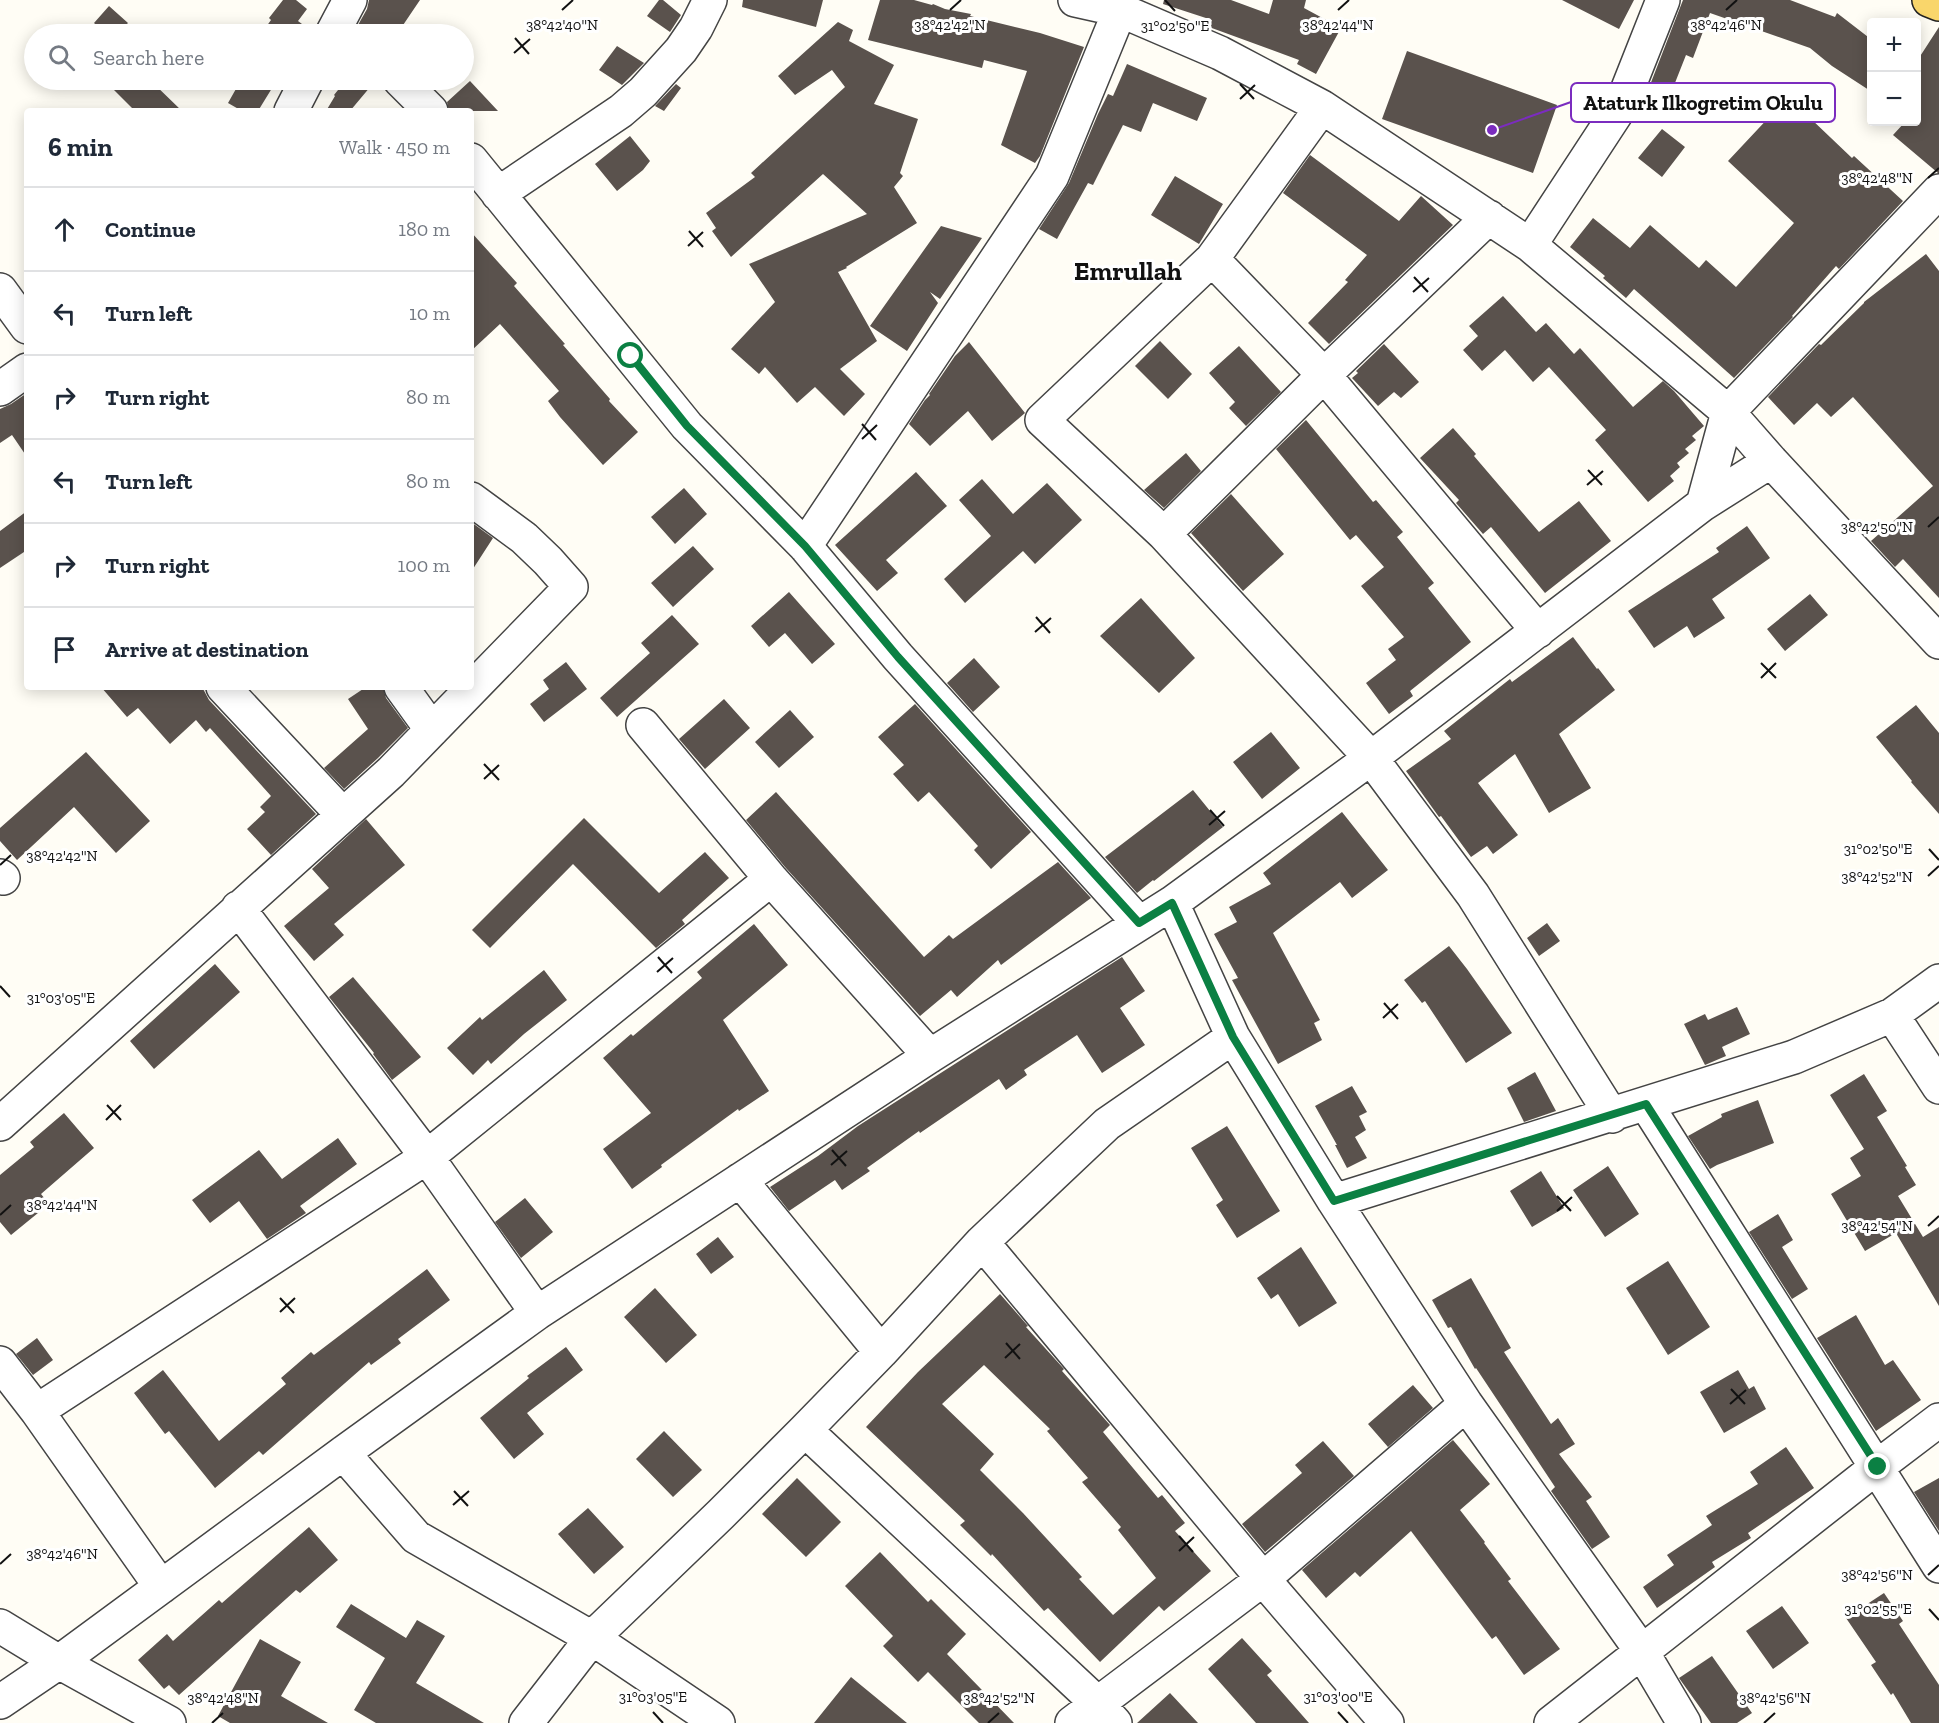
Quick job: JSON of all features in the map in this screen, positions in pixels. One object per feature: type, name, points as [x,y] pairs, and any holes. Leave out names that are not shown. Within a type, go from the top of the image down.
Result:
[{"type":"main road","points":[[1929,0],[1939,4]]},
{"type":"street","points":[[338,24],[350,0]]},
{"type":"street","points":[[498,194],[621,111],[643,92],[681,50],[696,28],[710,0]]},
{"type":"street","points":[[1075,0],[1121,5],[1220,53],[1322,107],[1530,245],[1728,412],[1939,642]]},
{"type":"street","points":[[1530,245],[1621,106],[1663,0]]},
{"type":"street","points":[[805,546],[1052,176],[1121,5]]},
{"type":"street","points":[[293,108],[303,90]]},
{"type":"street","points":[[410,90],[428,108]]},
{"type":"street","points":[[1322,107],[1212,259],[1042,420],[1164,534],[1371,758],[1473,895],[1612,1116]]},
{"type":"street","points":[[474,164],[687,426],[805,546],[898,657],[1139,923]]},
{"type":"street","points":[[1703,504],[1728,412],[1939,191]]},
{"type":"street","points":[[1164,534],[1324,375],[1489,217]]},
{"type":"street","points":[[1212,259],[1324,375],[1538,631]]},
{"type":"street","points":[[0,290],[24,323]]},
{"type":"street","points":[[0,389],[24,372]]},
{"type":"street","points":[[0,1702],[59,1662],[342,1453],[537,1313],[930,1056],[1172,903],[1371,758],[1703,504],[1771,461]]},
{"type":"street","points":[[474,501],[524,538],[571,587],[474,687]]},
{"type":"street","points":[[226,690],[343,816]]},
{"type":"street","points":[[402,690],[432,730]]},
{"type":"street","points":[[0,1124],[391,772],[471,690]]},
{"type":"street","points":[[643,725],[771,879],[930,1056]]},
{"type":"street","points":[[38,1411],[426,1157],[771,879]]},
{"type":"street","points":[[1172,903],[1233,1037],[1334,1201],[1466,1404],[1642,1652],[1684,1723]]},
{"type":"street","points":[[238,908],[426,1157],[537,1313]]},
{"type":"street","points":[[1334,1201],[1612,1116],[1794,1057],[1892,1014],[1939,981]]},
{"type":"street","points":[[1892,1014],[1939,1087]]},
{"type":"street","points":[[526,1723],[592,1638],[805,1430],[881,1352],[982,1242],[1107,1124],[1233,1037]]},
{"type":"street","points":[[1646,1104],[1939,1566]]},
{"type":"street","points":[[740,1180],[881,1352]]},
{"type":"street","points":[[982,1242],[1263,1579],[1387,1723]]},
{"type":"street","points":[[0,1363],[38,1411],[161,1587]]},
{"type":"street","points":[[805,1430],[1095,1716],[1263,1579],[1466,1404]]},
{"type":"street","points":[[1551,1723],[1939,1420]]},
{"type":"street","points":[[342,1453],[416,1537],[592,1638],[718,1723]]},
{"type":"street","points":[[0,1626],[59,1662],[169,1723]]},
{"type":"building","points":[[283,0],[296,0],[307,9],[298,21],[302,24],[268,24],[271,20],[269,18]]},
{"type":"building","points":[[369,0],[420,0],[404,24],[359,24]]},
{"type":"building","points":[[659,0],[663,0],[681,15],[670,32],[647,16]]},
{"type":"building","points":[[743,0],[823,0],[816,27],[742,7]]},
{"type":"building","points":[[880,0],[914,0],[933,4],[1084,47],[1040,156],[1035,163],[1001,145],[1027,71],[984,60],[982,68],[868,40]]},
{"type":"building","points":[[1164,0],[1231,0],[1269,14],[1273,0],[1306,0],[1304,8],[1341,28],[1316,74],[1297,64],[1299,60],[1209,27],[1212,20],[1163,4]]},
{"type":"building","points":[[1562,0],[1634,0],[1619,29]]},
{"type":"building","points":[[1683,0],[1790,0],[1835,17],[1837,13],[1867,36],[1867,89],[1832,66],[1810,48],[1710,13],[1693,58],[1686,55],[1671,93],[1650,85]]},
{"type":"building","points":[[109,6],[128,23],[95,24]]},
{"type":"building","points":[[838,22],[853,30],[849,41],[894,65],[874,104],[918,119],[900,173],[903,176],[894,187],[917,223],[838,272],[877,341],[840,369],[865,394],[844,416],[815,387],[797,403],[765,367],[759,374],[731,349],[775,302],[749,264],[867,214],[823,174],[731,257],[712,231],[716,228],[706,213],[755,177],[751,173],[845,87],[832,70],[795,95],[778,76]]},
{"type":"building","points":[[1939,27],[1939,173],[1893,135],[1901,126],[1921,126],[1921,55]]},
{"type":"building","points":[[617,46],[644,63],[622,85],[599,70]]},
{"type":"building","points":[[1407,51],[1557,105],[1533,173],[1382,119]]},
{"type":"building","points":[[1127,64],[1207,98],[1197,121],[1153,103],[1141,132],[1123,125],[1093,185],[1088,183],[1057,239],[1039,229],[1069,183],[1098,114],[1108,94],[1113,96]]},
{"type":"building","points":[[676,84],[681,88],[664,111],[655,106]]},
{"type":"building","points":[[474,85],[498,111],[448,108],[447,102],[460,90],[474,90]]},
{"type":"building","points":[[114,90],[160,90],[179,108],[132,108]]},
{"type":"building","points":[[235,90],[271,90],[260,108],[237,108],[228,103]]},
{"type":"building","points":[[338,90],[368,90],[353,108],[328,108]]},
{"type":"building","points":[[1788,97],[1852,158],[1854,156],[1903,201],[1839,269],[1836,266],[1793,317],[1734,378],[1634,289],[1626,298],[1603,278],[1605,276],[1570,247],[1593,218],[1630,248],[1650,225],[1699,268],[1706,260],[1736,287],[1794,223],[1728,161]]},
{"type":"building","points":[[1662,129],[1685,147],[1662,177],[1638,158]]},
{"type":"building","points":[[630,136],[650,161],[643,170],[617,191],[595,164]]},
{"type":"building","points":[[1310,155],[1399,221],[1421,196],[1453,225],[1329,344],[1308,323],[1348,282],[1345,280],[1367,255],[1283,193]]},
{"type":"building","points":[[1175,176],[1223,204],[1199,244],[1151,215]]},
{"type":"building","points":[[941,226],[982,238],[940,299],[930,292],[938,303],[907,351],[870,326]]},
{"type":"building","points":[[474,235],[517,283],[514,286],[565,344],[563,345],[610,399],[609,401],[638,432],[603,465],[548,401],[559,391],[500,324],[474,348]]},
{"type":"building","points":[[1926,254],[1939,271],[1939,598],[1903,559],[1895,567],[1871,541],[1933,486],[1853,397],[1831,417],[1817,403],[1794,425],[1768,397],[1864,302]]},
{"type":"building","points":[[1503,296],[1536,332],[1546,323],[1574,354],[1580,348],[1633,407],[1663,381],[1674,391],[1704,426],[1692,436],[1696,440],[1685,449],[1689,453],[1677,463],[1680,467],[1670,476],[1674,481],[1648,502],[1595,440],[1606,430],[1549,367],[1533,382],[1505,350],[1482,371],[1463,350],[1478,336],[1469,326]]},
{"type":"building","points":[[1160,341],[1192,374],[1168,399],[1135,366]]},
{"type":"building","points":[[969,342],[1025,413],[992,441],[968,411],[930,446],[909,424],[955,356]]},
{"type":"building","points":[[1384,344],[1419,382],[1401,398],[1394,392],[1378,406],[1352,378],[1358,373],[1356,371]]},
{"type":"building","points":[[1239,346],[1281,392],[1246,426],[1229,408],[1235,402],[1209,373]]},
{"type":"building","points":[[24,395],[24,453],[12,435],[0,443],[0,409]]},
{"type":"building","points":[[1306,420],[1373,502],[1376,500],[1403,532],[1397,537],[1434,583],[1428,588],[1471,642],[1410,691],[1413,696],[1389,714],[1366,683],[1396,660],[1388,649],[1404,637],[1361,586],[1384,567],[1356,535],[1350,540],[1276,449]]},
{"type":"building","points":[[1453,428],[1539,532],[1579,501],[1611,541],[1545,593],[1491,527],[1483,534],[1456,503],[1459,500],[1420,458]]},
{"type":"building","points":[[1186,453],[1201,471],[1164,508],[1144,490]]},
{"type":"building","points":[[916,472],[947,506],[886,560],[898,573],[877,591],[835,545]]},
{"type":"building","points":[[982,479],[1013,514],[1047,483],[1082,520],[1035,564],[1023,551],[965,603],[944,579],[991,536],[959,500]]},
{"type":"building","points":[[684,488],[707,514],[675,544],[651,517]]},
{"type":"building","points":[[1231,494],[1284,554],[1243,591],[1191,533]]},
{"type":"building","points":[[24,513],[24,552],[0,568],[0,531]]},
{"type":"building","points":[[474,524],[493,538],[474,567]]},
{"type":"building","points":[[1747,526],[1770,558],[1712,599],[1725,618],[1694,638],[1687,626],[1654,648],[1628,611],[1719,552],[1716,548]]},
{"type":"building","points":[[693,546],[714,569],[673,607],[651,583]]},
{"type":"building","points":[[789,592],[835,644],[812,664],[785,633],[769,647],[751,626]]},
{"type":"building","points":[[1810,594],[1828,615],[1785,651],[1767,629]]},
{"type":"building","points":[[1141,598],[1195,658],[1159,693],[1100,636]]},
{"type":"building","points":[[672,615],[699,644],[617,717],[600,698],[650,653],[641,643]]},
{"type":"building","points":[[1573,637],[1615,690],[1559,734],[1591,788],[1549,813],[1515,754],[1478,783],[1518,835],[1493,854],[1487,846],[1471,857],[1406,771],[1451,739],[1444,731],[1510,679],[1512,682]]},
{"type":"building","points":[[974,658],[1000,687],[973,712],[947,683]]},
{"type":"building","points":[[566,662],[587,689],[544,722],[530,704],[549,689],[543,680]]},
{"type":"building","points":[[104,690],[204,690],[209,700],[316,814],[271,855],[247,829],[265,812],[260,807],[271,796],[210,728],[206,732],[196,720],[170,744],[138,708],[127,717]]},
{"type":"building","points":[[362,690],[384,690],[386,698],[408,728],[344,789],[324,768],[368,729],[348,699]]},
{"type":"building","points":[[724,699],[750,728],[705,769],[679,739]]},
{"type":"building","points":[[915,704],[1031,832],[991,869],[974,850],[978,846],[929,792],[918,802],[893,774],[904,765],[878,737]]},
{"type":"building","points":[[1916,705],[1939,733],[1939,814],[1876,737]]},
{"type":"building","points":[[790,710],[814,737],[779,768],[755,742]]},
{"type":"building","points":[[1271,732],[1300,768],[1262,799],[1233,762]]},
{"type":"building","points":[[86,752],[150,821],[116,853],[74,807],[17,860],[0,841],[0,828]]},
{"type":"building","points":[[1193,790],[1223,827],[1137,893],[1105,857]]},
{"type":"building","points":[[776,792],[924,957],[949,935],[953,939],[1058,862],[1091,898],[1001,965],[998,960],[957,997],[951,990],[920,1016],[785,867],[746,820]]},
{"type":"building","points":[[1342,812],[1388,870],[1352,898],[1340,882],[1273,933],[1320,1020],[1314,1023],[1322,1040],[1278,1064],[1232,980],[1238,978],[1214,934],[1237,922],[1229,907],[1271,884],[1263,873]]},
{"type":"building","points":[[584,818],[659,893],[705,852],[729,878],[682,920],[685,924],[656,948],[573,864],[490,948],[472,930]]},
{"type":"building","points":[[366,819],[405,865],[334,924],[344,935],[314,961],[284,926],[329,888],[312,869]]},
{"type":"building","points":[[1547,923],[1560,941],[1539,956],[1527,938]]},
{"type":"building","points":[[754,924],[788,965],[723,1020],[769,1091],[739,1111],[738,1109],[632,1189],[603,1149],[651,1113],[603,1058],[702,978],[697,972]]},
{"type":"building","points":[[1449,946],[1512,1033],[1466,1063],[1425,1001],[1422,1003],[1404,980]]},
{"type":"building","points":[[1122,957],[1145,991],[1120,1008],[1145,1045],[1102,1073],[1077,1035],[1024,1070],[1027,1075],[1006,1090],[999,1079],[920,1133],[919,1131],[867,1168],[870,1171],[842,1190],[835,1180],[789,1211],[770,1187],[818,1156],[858,1126]]},
{"type":"building","points":[[215,964],[240,992],[154,1069],[130,1041]]},
{"type":"building","points":[[544,970],[567,1000],[491,1064],[488,1060],[473,1075],[447,1048],[480,1017],[482,1020]]},
{"type":"building","points":[[353,977],[421,1057],[392,1080],[374,1053],[329,997]]},
{"type":"building","points":[[1737,1007],[1750,1034],[1722,1047],[1726,1056],[1705,1065],[1684,1024],[1705,1014],[1708,1020]]},
{"type":"building","points":[[1535,1072],[1556,1111],[1524,1122],[1507,1088]]},
{"type":"building","points":[[1864,1074],[1887,1111],[1877,1117],[1916,1185],[1898,1196],[1923,1237],[1939,1227],[1939,1306],[1896,1233],[1865,1251],[1831,1194],[1861,1176],[1850,1158],[1864,1149],[1830,1095]]},
{"type":"building","points":[[1352,1086],[1367,1112],[1359,1116],[1366,1130],[1355,1137],[1367,1158],[1347,1168],[1315,1106]]},
{"type":"building","points":[[1758,1100],[1774,1143],[1710,1169],[1688,1136],[1722,1117],[1721,1114]]},
{"type":"building","points":[[64,1113],[94,1148],[41,1194],[49,1204],[11,1235],[0,1222],[0,1175],[34,1147],[30,1142]]},
{"type":"building","points":[[1227,1126],[1280,1211],[1237,1238],[1216,1205],[1223,1200],[1191,1148]]},
{"type":"building","points":[[338,1138],[357,1164],[300,1206],[306,1213],[267,1239],[239,1201],[210,1223],[192,1200],[259,1150],[282,1179]]},
{"type":"building","points":[[1608,1166],[1639,1214],[1605,1237],[1573,1190]]},
{"type":"building","points":[[1541,1171],[1564,1208],[1532,1227],[1510,1191]]},
{"type":"building","points":[[525,1198],[553,1232],[521,1258],[495,1222]]},
{"type":"building","points":[[1778,1214],[1793,1240],[1782,1247],[1808,1289],[1792,1299],[1749,1232]]},
{"type":"building","points":[[718,1237],[734,1257],[711,1274],[696,1254]]},
{"type":"building","points":[[1301,1247],[1337,1303],[1299,1327],[1278,1294],[1271,1299],[1257,1278]]},
{"type":"building","points":[[1668,1261],[1710,1327],[1668,1355],[1626,1288]]},
{"type":"building","points":[[427,1269],[450,1300],[398,1339],[401,1343],[371,1365],[369,1362],[263,1455],[259,1451],[215,1488],[169,1431],[165,1434],[134,1393],[163,1370],[219,1441],[286,1384],[281,1378],[311,1352],[314,1355]]},
{"type":"building","points":[[1471,1278],[1511,1348],[1504,1352],[1551,1424],[1558,1418],[1575,1444],[1559,1454],[1592,1497],[1586,1501],[1610,1537],[1592,1549],[1551,1491],[1555,1487],[1475,1369],[1451,1327],[1448,1328],[1432,1300]]},
{"type":"building","points":[[655,1288],[697,1335],[666,1363],[624,1317]]},
{"type":"building","points":[[1000,1294],[1064,1369],[1062,1371],[1110,1425],[1103,1432],[1158,1498],[1162,1495],[1185,1523],[1175,1531],[1211,1571],[1164,1611],[1159,1606],[1100,1662],[1048,1608],[1044,1611],[992,1554],[991,1556],[960,1525],[965,1521],[866,1427],[918,1372]],"holes":[[[984,1365],[1050,1429],[1047,1431],[1088,1478],[1082,1482],[1121,1527],[1118,1530],[1156,1578],[1113,1615],[1079,1579],[1082,1577],[980,1470],[994,1454],[942,1404]]]},
{"type":"building","points":[[1856,1315],[1885,1365],[1893,1360],[1921,1400],[1876,1431],[1817,1338]]},
{"type":"building","points":[[37,1338],[53,1360],[33,1375],[16,1354]]},
{"type":"building","points":[[566,1347],[583,1370],[527,1413],[544,1434],[514,1459],[480,1418],[529,1378],[527,1376]]},
{"type":"building","points":[[1738,1370],[1749,1389],[1754,1386],[1766,1409],[1724,1433],[1700,1392]]},
{"type":"building","points":[[1413,1385],[1433,1408],[1388,1447],[1368,1424]]},
{"type":"building","points":[[664,1431],[702,1470],[673,1497],[636,1459]]},
{"type":"building","points":[[1453,1440],[1490,1484],[1460,1510],[1511,1579],[1508,1581],[1560,1649],[1524,1675],[1496,1636],[1492,1639],[1411,1531],[1360,1577],[1355,1572],[1326,1598],[1302,1570]]},
{"type":"building","points":[[1323,1441],[1354,1476],[1265,1552],[1242,1524],[1302,1473],[1295,1465]]},
{"type":"building","points":[[1786,1447],[1814,1488],[1748,1533],[1751,1538],[1712,1562],[1715,1567],[1657,1608],[1643,1587],[1674,1565],[1667,1555],[1712,1525],[1706,1516],[1758,1484],[1750,1472]]},
{"type":"building","points":[[797,1478],[841,1522],[806,1557],[762,1514]]},
{"type":"building","points":[[1939,1478],[1939,1531],[1914,1492]]},
{"type":"building","points":[[588,1508],[624,1547],[594,1574],[558,1534]]},
{"type":"building","points":[[309,1527],[338,1560],[300,1593],[296,1590],[179,1695],[169,1685],[164,1689],[138,1660],[167,1634],[173,1641],[219,1600],[222,1603]]},
{"type":"building","points":[[880,1552],[928,1602],[931,1599],[966,1634],[947,1654],[1014,1723],[979,1723],[928,1672],[918,1682],[883,1646],[893,1636],[845,1586]]},
{"type":"building","points":[[1884,1593],[1903,1621],[1899,1624],[1939,1685],[1939,1723],[1911,1723],[1893,1693],[1891,1695],[1871,1665],[1876,1662],[1846,1618]]},
{"type":"building","points":[[351,1604],[406,1638],[417,1620],[445,1636],[416,1683],[484,1723],[376,1723],[354,1710],[385,1658],[336,1627]]},
{"type":"building","points":[[1782,1606],[1809,1643],[1773,1669],[1746,1631]]},
{"type":"building","points":[[1242,1638],[1272,1671],[1267,1675],[1309,1723],[1256,1723],[1208,1669]]},
{"type":"building","points":[[260,1639],[301,1662],[281,1696],[328,1723],[230,1723],[218,1716]]},
{"type":"building","points":[[1712,1656],[1752,1713],[1737,1723],[1711,1723],[1679,1678]]},
{"type":"building","points":[[851,1677],[907,1723],[814,1723]]},
{"type":"building","points":[[1170,1693],[1198,1723],[1137,1723]]},
{"type":"place","name":"Ataturk Ilkogretim Okulu","points":[[1492,130]]},
{"type":"district","name":"Emrullah","points":[[1128,271]]},
{"type":"route","points":[[631,356],[687,426],[805,546],[898,657],[1139,923],[1172,903],[1233,1037],[1334,1201],[1646,1104],[1878,1467]]}]
